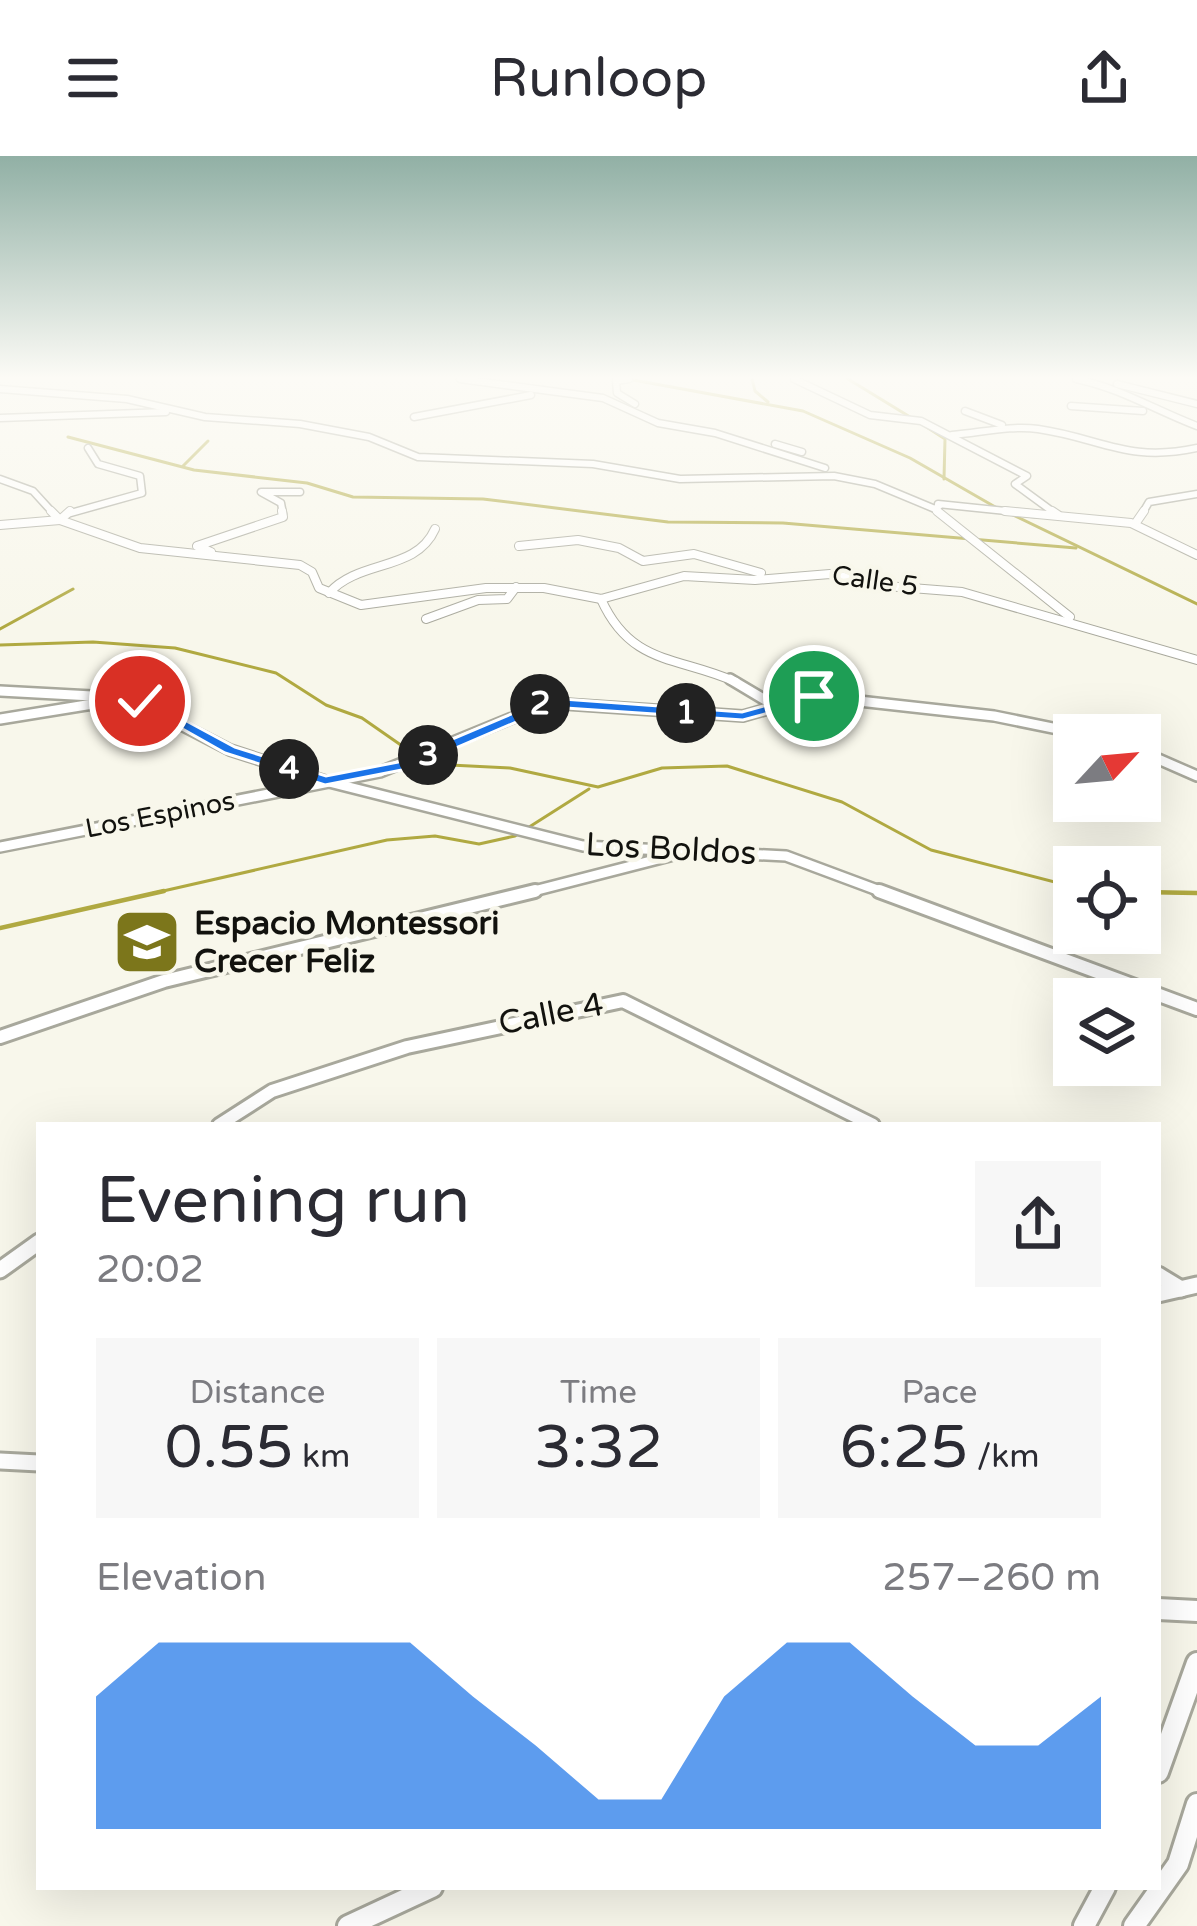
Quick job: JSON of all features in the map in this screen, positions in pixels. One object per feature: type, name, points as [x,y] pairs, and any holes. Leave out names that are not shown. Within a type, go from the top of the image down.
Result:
[{"type":"street","points":[[60,520],[71,510],[142,493],[140,476],[97,462]]},
{"type":"street","points":[[533,462],[593,464],[680,479],[834,476],[937,506],[1135,524],[1197,555]]},
{"type":"street","points":[[798,462],[890,484],[937,506],[1076,621]]},
{"type":"street","points":[[999,462],[1027,476],[1015,484],[1058,514]]},
{"type":"street","points":[[0,479],[32,490],[60,520]]},
{"type":"street","points":[[247,561],[197,546],[284,517],[281,503],[261,492],[300,492]]},
{"type":"street","points":[[1135,524],[1149,502],[1197,494]]},
{"type":"street","points":[[0,525],[60,520],[140,548],[308,568],[319,588],[366,604],[516,587],[602,598],[614,632],[630,647],[744,680],[772,704]]},
{"type":"street","points":[[329,593],[354,574],[419,552],[435,530]]},
{"type":"street","points":[[519,546],[578,540],[619,548],[643,561],[694,554],[755,573],[805,574]]},
{"type":"street","name":"Calle 5","points":[[602,598],[684,576],[755,580],[805,574],[962,592],[1076,621],[1197,660]]},
{"type":"street","points":[[426,619],[478,600],[507,599],[516,587]]},
{"type":"street","name":"Los Boldos","points":[[0,691],[128,698],[230,750],[325,781],[583,846],[786,856],[1197,1009]]},
{"type":"street","points":[[0,719],[128,698]]},
{"type":"street","name":"Los Espinos","points":[[0,847],[402,766],[549,703],[743,716],[760,714],[772,704],[836,698],[994,716],[1053,728]]},
{"type":"street","points":[[1161,760],[1197,776]]},
{"type":"street","points":[[0,1037],[196,970],[501,903],[681,853]]},
{"type":"street","name":"Calle 4","points":[[224,1122],[272,1091],[407,1046],[623,1001],[866,1122]]},
{"type":"street","points":[[0,1270],[36,1244]]},
{"type":"street","points":[[1161,1276],[1189,1287]]},
{"type":"street","points":[[0,1461],[36,1462]]},
{"type":"street","points":[[1161,1610],[1197,1611]]},
{"type":"street","points":[[1161,1764],[1197,1664]]},
{"type":"street","points":[[1161,1888],[1178,1864],[1197,1804]]},
{"type":"street","points":[[348,1926],[426,1890]]},
{"type":"street","points":[[1084,1926],[1103,1890]]},
{"type":"street","points":[[1134,1926],[1160,1890]]},
{"type":"waterway","points":[[162,462],[194,470],[307,483],[353,497],[483,499],[668,522],[783,523],[1076,548]]},
{"type":"waterway","points":[[183,466],[187,462]]},
{"type":"waterway","points":[[916,462],[944,478]]},
{"type":"waterway","points":[[944,462],[944,478]]},
{"type":"waterway","points":[[944,478],[997,508]]},
{"type":"waterway","points":[[1013,515],[1197,604]]},
{"type":"waterway","points":[[0,629],[73,589]]},
{"type":"waterway","points":[[0,645],[93,642],[175,648],[276,673],[326,705],[362,718],[408,750],[450,765],[510,768],[598,787],[662,768],[727,766],[842,802],[931,850],[1053,882]]},
{"type":"waterway","points":[[150,894],[387,840],[435,836],[479,844],[515,836],[589,789]]},
{"type":"waterway","points":[[0,928],[164,891]]},
{"type":"waterway","points":[[1161,892],[1197,893]]},
{"type":"place","name":"Espacio Montessori Crecer Feliz","points":[[147,942]]},
{"type":"route","points":[[140,701],[230,750],[325,781],[402,766],[531,706],[565,703],[743,716],[760,714],[772,704],[814,696]]}]
